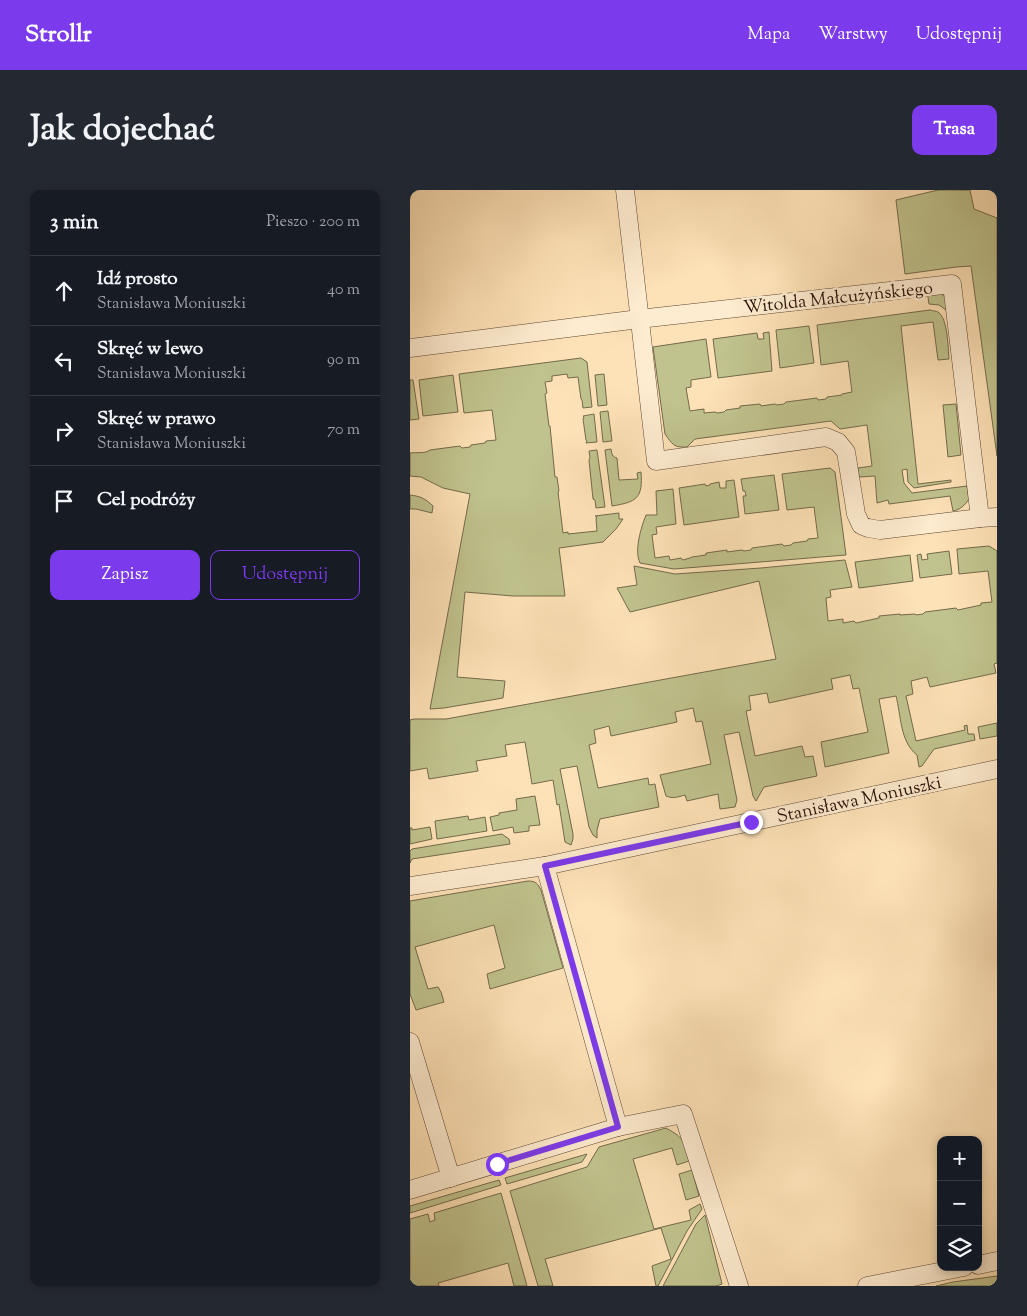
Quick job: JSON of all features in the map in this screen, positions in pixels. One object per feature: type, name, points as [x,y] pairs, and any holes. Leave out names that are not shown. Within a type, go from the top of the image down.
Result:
[{"type":"street","points":[[624,190],[639,319]]},
{"type":"street","name":"Witolda Małcużyńskiego","points":[[410,348],[639,319],[952,284],[988,517],[880,530],[861,525],[856,514],[846,452],[838,442],[826,437],[656,461],[639,319]]},
{"type":"street","name":"Stanisława Moniuszki","points":[[410,886],[545,866],[997,769]]},
{"type":"street","points":[[545,866],[618,1127]]},
{"type":"street","points":[[410,1042],[451,1178]]},
{"type":"street","points":[[410,1190],[618,1127],[683,1114],[739,1286]]},
{"type":"street","points":[[982,1264],[997,1261]]},
{"type":"street","points":[[867,1286],[944,1271]]},
{"type":"green space","points":[[938,190],[970,190],[974,209],[997,218],[997,456],[971,266],[905,274],[896,200]]},
{"type":"green space","points":[[927,290],[944,296],[949,312],[939,305],[929,304]]},
{"type":"green space","points":[[930,310],[938,312],[944,320],[949,359],[938,360],[933,322],[901,326],[918,484],[951,480],[951,482],[914,488],[908,482],[907,469],[902,470],[904,483],[912,493],[967,486],[969,499],[958,510],[953,511],[950,496],[889,504],[888,500],[877,503],[875,476],[859,477],[858,468],[872,466],[867,425],[840,429],[831,421],[695,439],[687,447],[674,445],[665,434],[653,347],[706,339],[711,377],[691,380],[691,387],[686,388],[690,411],[704,409],[704,413],[717,413],[740,408],[740,406],[777,405],[817,398],[818,400],[826,399],[827,397],[852,392],[848,361],[821,365],[817,325]]},
{"type":"green space","points":[[809,326],[814,363],[780,368],[776,330]]},
{"type":"green space","points":[[769,332],[772,371],[718,378],[713,339],[757,333],[758,339],[764,339],[763,333]]},
{"type":"green space","points":[[581,358],[587,362],[592,407],[583,408],[578,377],[568,378],[567,374],[552,376],[552,381],[545,382],[563,533],[597,531],[597,517],[595,516],[619,513],[619,519],[623,519],[603,542],[559,548],[565,596],[513,596],[465,592],[457,677],[505,681],[503,698],[430,709],[470,494],[443,488],[421,477],[410,476],[410,453],[460,446],[462,448],[470,447],[471,445],[496,440],[492,410],[464,413],[459,374]]},
{"type":"green space","points":[[604,374],[607,405],[598,406],[595,375]]},
{"type":"green space","points":[[453,375],[458,412],[423,416],[419,380]]},
{"type":"green space","points":[[410,380],[413,380],[419,419],[410,420]]},
{"type":"green space","points":[[956,404],[961,455],[948,457],[943,405]]},
{"type":"green space","points":[[608,411],[612,441],[603,442],[600,412]]},
{"type":"green space","points":[[594,414],[597,442],[586,443],[583,416]]},
{"type":"green space","points":[[611,449],[613,456],[617,458],[619,480],[638,479],[637,473],[641,472],[641,488],[637,497],[627,503],[612,506],[605,450]]},
{"type":"green space","points":[[597,450],[605,507],[596,508],[595,500],[593,499],[589,451]]},
{"type":"green space","points":[[830,468],[835,472],[846,555],[674,569],[640,563],[638,546],[640,532],[646,515],[657,515],[656,491],[673,489],[676,524],[656,527],[657,534],[652,535],[655,558],[669,556],[670,560],[681,558],[683,560],[706,555],[706,553],[727,550],[727,552],[744,551],[751,550],[752,548],[782,544],[784,546],[818,538],[814,507],[787,510],[782,474]]},
{"type":"green space","points":[[774,475],[779,510],[745,514],[743,496],[746,496],[741,479]]},
{"type":"green space","points":[[734,480],[739,517],[684,525],[679,488],[705,484],[706,486],[719,482],[720,488],[726,488],[726,481]]},
{"type":"green space","points":[[410,495],[428,501],[433,506],[432,513],[410,509]]},
{"type":"green space","points":[[989,546],[997,551],[997,663],[994,664],[996,673],[930,687],[927,677],[911,681],[913,694],[906,696],[916,741],[965,730],[964,726],[967,725],[968,734],[974,734],[975,740],[934,749],[922,766],[919,767],[917,755],[911,750],[904,736],[896,696],[879,699],[889,753],[825,767],[821,742],[868,732],[859,688],[853,689],[850,675],[831,679],[833,689],[769,703],[767,693],[749,696],[751,710],[746,711],[755,756],[802,746],[805,757],[813,756],[817,776],[764,787],[756,801],[753,796],[739,732],[724,735],[737,800],[735,807],[720,809],[718,794],[687,801],[685,795],[673,798],[666,796],[660,775],[711,764],[702,721],[696,722],[693,708],[675,712],[677,722],[611,736],[609,726],[594,730],[596,743],[589,745],[598,788],[648,778],[649,785],[655,784],[659,807],[600,819],[597,838],[589,827],[577,766],[560,769],[573,834],[571,845],[565,842],[553,780],[532,784],[525,742],[505,745],[507,756],[476,761],[478,771],[429,779],[427,768],[410,771],[410,720],[446,719],[776,659],[759,581],[630,612],[617,588],[637,585],[634,566],[675,574],[845,560],[852,587],[830,590],[831,597],[826,598],[828,621],[843,619],[843,623],[854,621],[856,623],[879,618],[879,616],[916,615],[956,608],[958,610],[981,605],[981,603],[992,602],[988,571],[959,574],[957,549]]},
{"type":"green space","points":[[949,551],[952,574],[920,578],[917,555],[921,554],[922,560],[928,559],[927,554]]},
{"type":"green space","points":[[910,555],[913,581],[859,588],[855,562]]},
{"type":"green space","points":[[997,723],[997,736],[980,739],[978,727]]},
{"type":"green space","points":[[535,796],[540,825],[529,826],[529,831],[514,833],[513,827],[493,831],[490,817],[499,815],[499,813],[517,810],[516,799]]},
{"type":"green space","points":[[468,816],[469,820],[485,817],[487,831],[437,839],[435,821]]},
{"type":"green space","points":[[430,827],[432,839],[410,844],[410,828],[412,830]]},
{"type":"green space","points":[[502,834],[509,839],[510,844],[412,859],[410,863],[410,851],[412,849]]},
{"type":"green space","points":[[528,881],[536,883],[541,890],[563,968],[490,989],[487,974],[505,968],[494,925],[415,947],[428,989],[438,987],[444,1002],[416,1010],[410,994],[410,901]]},
{"type":"green space","points":[[666,1128],[681,1138],[689,1161],[677,1165],[672,1148],[633,1159],[654,1229],[691,1220],[689,1210],[700,1204],[702,1209],[687,1231],[658,1286],[656,1286],[652,1266],[671,1259],[661,1228],[545,1259],[553,1286],[538,1286],[510,1191],[587,1167],[599,1147]]},
{"type":"green space","points":[[587,1154],[582,1162],[507,1184],[505,1178]]},
{"type":"green space","points":[[692,1170],[699,1196],[686,1200],[679,1174]]},
{"type":"green space","points":[[499,1180],[501,1185],[410,1213],[410,1206]]},
{"type":"green space","points":[[501,1193],[527,1286],[514,1286],[508,1263],[438,1283],[439,1286],[410,1286],[410,1219],[428,1214],[430,1222],[435,1220],[434,1213]]},
{"type":"green space","points":[[705,1215],[722,1284],[716,1286],[663,1286],[696,1224]]},
{"type":"green space","points":[[997,1276],[997,1286],[936,1286],[953,1282]]},
{"type":"route","points":[[497,1164],[618,1127],[545,866],[751,822]]}]
